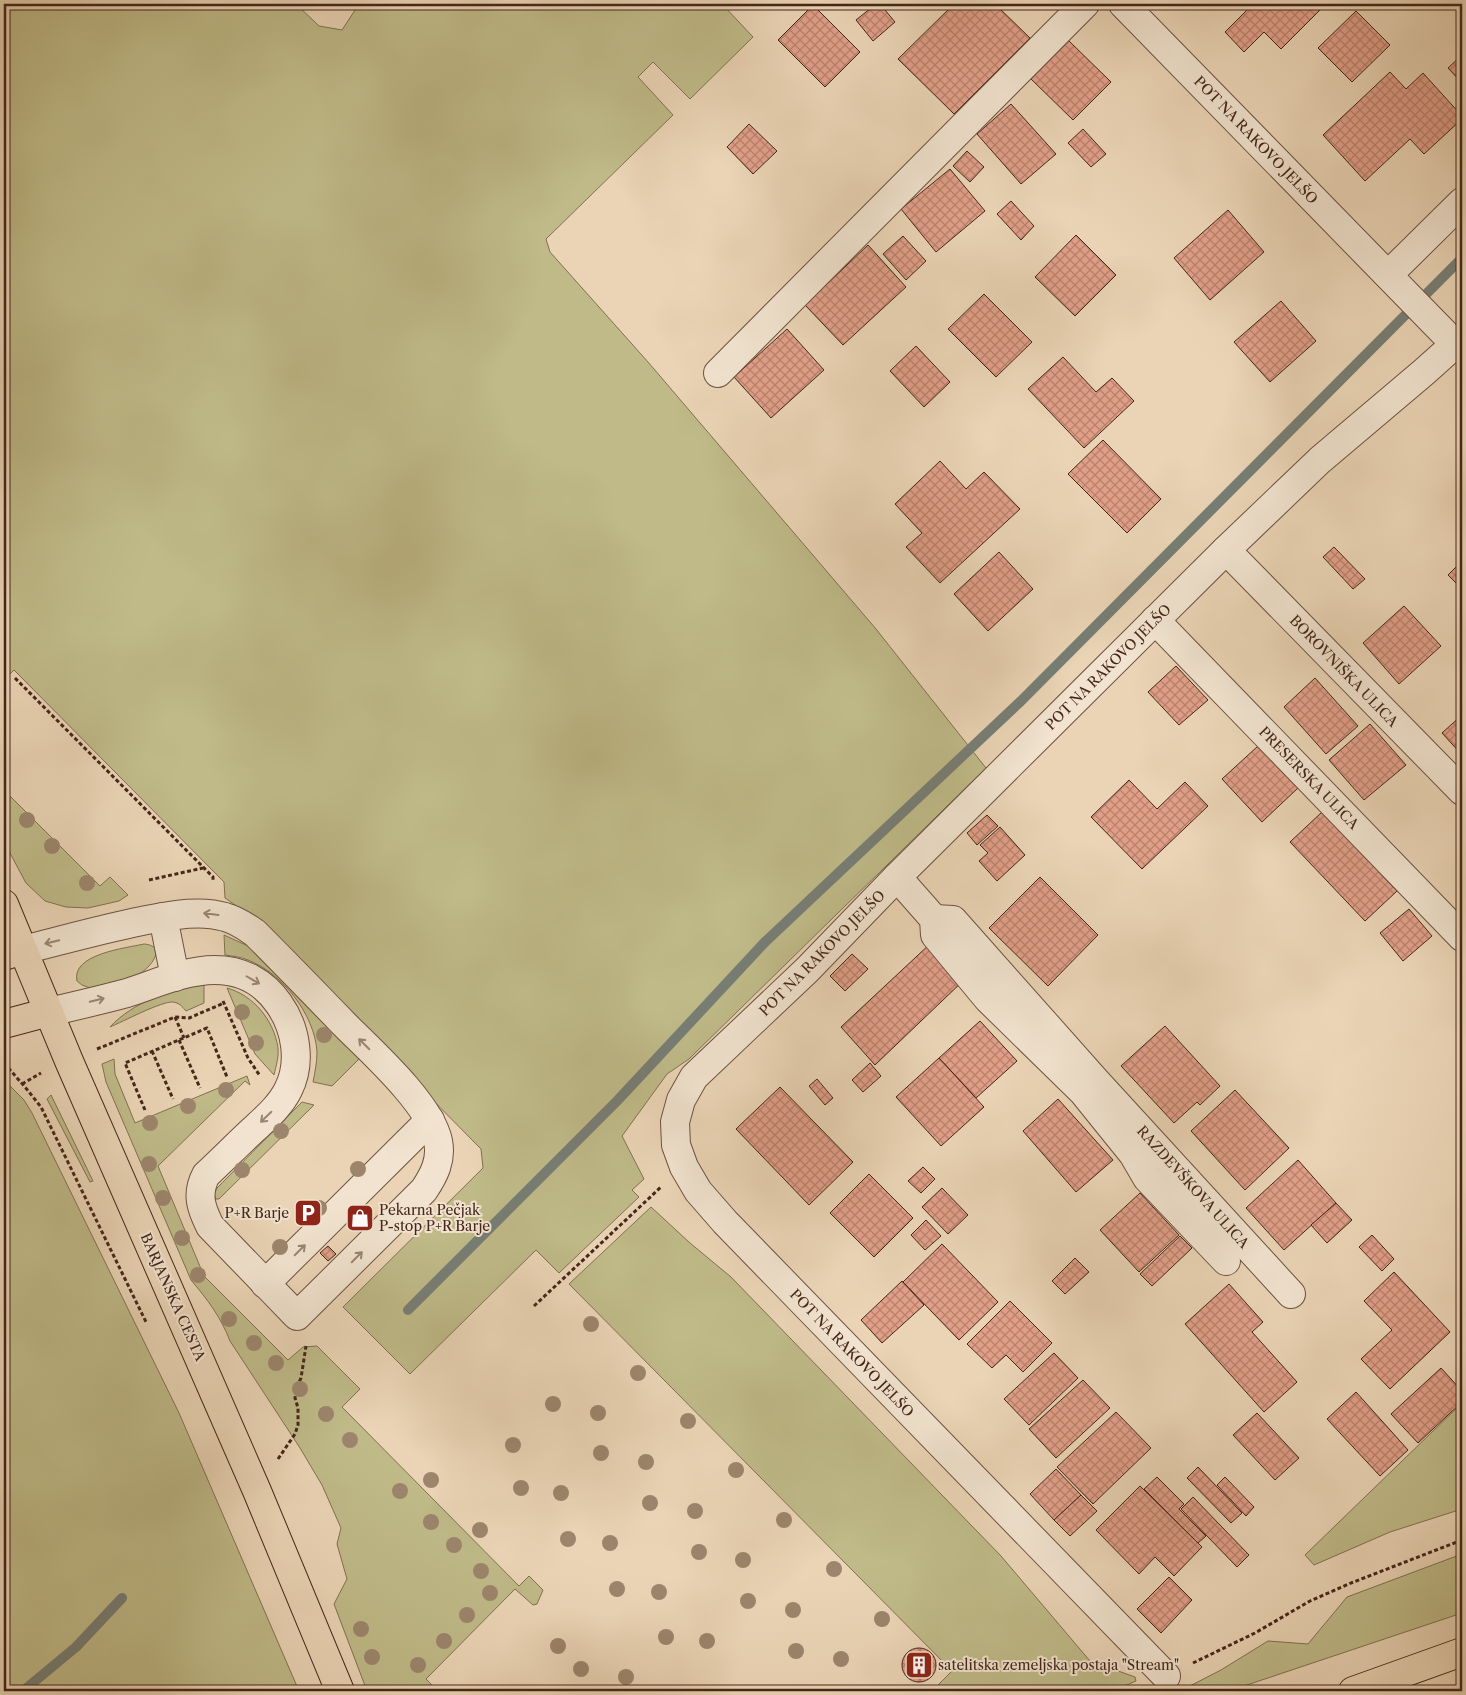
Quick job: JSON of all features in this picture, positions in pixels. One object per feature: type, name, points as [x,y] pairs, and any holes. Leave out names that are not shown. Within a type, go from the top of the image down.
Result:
[{"type":"main road","name":"BARJANSKA CESTA","points":[[4,904],[13,953],[49,1012],[257,1491],[340,1691]]},
{"type":"main road","points":[[4,1024],[49,1012]]},
{"type":"main road","points":[[1353,1691],[1462,1652]]},
{"type":"street","points":[[718,373],[1085,4]]},
{"type":"street","name":"POT NA RAKOVO JELŠO","points":[[1123,4],[1424,312],[1459,341],[1320,460],[1226,550],[897,877],[807,970],[694,1078],[681,1100],[675,1122],[676,1145],[684,1167],[698,1191],[724,1222],[1166,1676]]},
{"type":"street","points":[[1397,284],[1462,202]]},
{"type":"street","name":"BOROVNIŠKA ULICA","points":[[1226,550],[1462,791]]},
{"type":"street","name":"PRESERSKA ULICA","points":[[1155,620],[1462,937]]},
{"type":"street","name":"RAZDEVŠKOVA ULICA","points":[[897,877],[934,919],[953,920],[1089,1086],[1291,1294]]},
{"type":"street","points":[[13,953],[122,925],[163,917],[200,913],[224,916],[236,921],[255,933],[398,1078],[430,1120],[438,1141],[438,1164],[434,1174],[424,1190],[297,1316],[210,1226],[203,1211],[200,1185],[206,1175],[274,1110],[289,1089],[294,1071],[295,1040],[292,1026],[284,1010],[266,988],[254,980],[229,970],[203,970],[126,993],[49,1012]]},
{"type":"street","points":[[163,917],[175,978]]},
{"type":"street","name":"RAZDEVŠKOVA ULICA","points":[[1089,1086],[1147,1178],[1226,1261]]},
{"type":"street","points":[[265,1284],[430,1120]]},
{"type":"path","points":[[15,678],[213,877]]},
{"type":"path","points":[[149,880],[204,868]]},
{"type":"path","points":[[221,997],[248,1058],[262,1080]]},
{"type":"path","points":[[103,1046],[175,1017],[189,1018],[224,1003]]},
{"type":"path","points":[[175,1017],[200,1088]]},
{"type":"path","points":[[146,1110],[125,1063],[206,1028],[227,1077]]},
{"type":"path","points":[[152,1051],[173,1099]]},
{"type":"path","points":[[4,1064],[41,1107],[148,1326]]},
{"type":"path","points":[[534,1306],[645,1201]]},
{"type":"path","points":[[257,1491],[296,1434],[298,1426],[298,1408],[295,1398],[307,1346],[297,1316]]},
{"type":"path","points":[[1166,1676],[1255,1633],[1310,1601],[1462,1540]]},
{"type":"shaded area","points":[[4,4],[296,4],[319,26],[342,30],[359,4],[722,4],[753,37],[690,99],[653,62],[638,77],[673,115],[546,239],[550,252],[648,362],[876,629],[986,768],[689,1059],[667,1074],[622,1136],[644,1179],[632,1190],[639,1197],[559,1273],[536,1250],[410,1374],[343,1307],[483,1168],[481,1149],[251,916],[225,898],[224,882],[14,670],[4,680]]},
{"type":"shaded area","points":[[4,790],[100,886],[110,877],[128,895],[119,901],[88,908],[66,907],[45,901],[26,883],[4,842]]},
{"type":"shaded area","points":[[224,935],[248,946],[267,959],[363,1055],[332,1086],[313,1082],[317,1056],[315,1038],[303,1010],[294,997],[284,985],[261,966],[245,959],[225,955]]},
{"type":"shaded area","points":[[144,944],[155,949],[156,953],[151,964],[137,975],[90,988],[77,981],[77,972],[82,964],[91,958],[113,950]]},
{"type":"shaded area","points":[[204,985],[204,1003],[186,1011],[177,1003],[168,1003],[151,1008],[110,1027],[130,1010],[153,998],[166,993]]},
{"type":"shaded area","points":[[227,988],[245,996],[254,1003],[261,1010],[272,1028],[278,1048],[274,1075],[255,1054]]},
{"type":"shaded area","points":[[114,1059],[115,1074],[135,1123],[247,1076],[250,1085],[245,1081],[158,1166],[204,1276],[288,1360],[303,1347],[317,1346],[360,1389],[342,1407],[519,1586],[529,1576],[543,1590],[537,1604],[533,1605],[515,1589],[426,1679],[438,1691],[367,1691],[334,1604],[347,1579],[337,1544],[341,1528],[322,1485],[300,1448],[230,1341],[213,1309],[191,1280],[106,1082],[102,1064]]},
{"type":"shaded area","points":[[4,1080],[24,1100],[32,1113],[179,1413],[299,1691],[4,1691]]},
{"type":"shaded area","points":[[51,1095],[93,1181],[90,1182],[47,1099]]},
{"type":"shaded area","points":[[302,1102],[314,1105],[219,1199],[216,1199],[214,1194],[217,1188]]},
{"type":"shaded area","points":[[651,1207],[731,1277],[1001,1556],[1090,1661],[1135,1677],[1136,1681],[1113,1691],[932,1691],[952,1671],[569,1284]]},
{"type":"shaded area","points":[[1462,1403],[1462,1509],[1390,1532],[1314,1565],[1305,1555]]},
{"type":"shaded area","points":[[1462,1554],[1462,1613],[1229,1691],[1180,1691],[1221,1670],[1268,1641],[1308,1644],[1347,1597]]},
{"type":"building","points":[[876,4],[880,4],[895,22],[873,41],[856,20]]},
{"type":"building","points":[[954,4],[995,4],[1030,38],[954,114],[898,59]]},
{"type":"building","points":[[1240,4],[1326,4],[1281,49],[1264,32],[1244,52],[1225,32],[1247,10]]},
{"type":"building","points":[[813,5],[860,52],[825,87],[778,40]]},
{"type":"building","points":[[1356,11],[1390,45],[1352,82],[1318,48]]},
{"type":"building","points":[[1067,39],[1111,82],[1073,120],[1030,78]]},
{"type":"building","points":[[1462,55],[1462,83],[1448,68]]},
{"type":"building","points":[[1390,72],[1406,89],[1423,73],[1462,116],[1462,119],[1424,154],[1410,139],[1365,181],[1323,135]]},
{"type":"building","points":[[1011,104],[1056,154],[1021,184],[977,134]]},
{"type":"building","points":[[749,124],[777,151],[753,174],[727,147]]},
{"type":"building","points":[[1083,129],[1106,154],[1091,167],[1068,143]]},
{"type":"building","points":[[967,151],[984,167],[970,182],[953,166]]},
{"type":"building","points":[[950,169],[985,211],[936,252],[901,209]]},
{"type":"building","points":[[1011,201],[1034,226],[1021,240],[997,214]]},
{"type":"building","points":[[1228,210],[1264,252],[1210,300],[1174,258]]},
{"type":"building","points":[[1076,235],[1116,275],[1075,316],[1035,277]]},
{"type":"building","points":[[903,236],[926,261],[906,280],[883,254]]},
{"type":"building","points":[[868,245],[906,287],[843,345],[805,305]]},
{"type":"building","points":[[984,294],[1032,342],[996,377],[948,329]]},
{"type":"building","points":[[1281,301],[1316,341],[1270,382],[1234,342]]},
{"type":"building","points":[[787,329],[824,370],[771,418],[734,377]]},
{"type":"building","points":[[916,346],[950,382],[924,407],[890,371]]},
{"type":"building","points":[[1063,357],[1096,392],[1112,378],[1134,401],[1084,448],[1028,389]]},
{"type":"building","points":[[1103,440],[1161,499],[1127,533],[1068,474]]},
{"type":"building","points":[[940,461],[966,489],[984,472],[1020,509],[940,583],[906,547],[922,533],[895,504]]},
{"type":"building","points":[[1334,547],[1365,579],[1353,589],[1323,557]]},
{"type":"building","points":[[999,552],[1033,589],[988,631],[954,594]]},
{"type":"building","points":[[1458,565],[1462,568],[1462,589],[1448,575]]},
{"type":"building","points":[[1404,606],[1441,646],[1399,684],[1363,643]]},
{"type":"building","points":[[1176,666],[1208,700],[1179,725],[1148,692]]},
{"type":"building","points":[[1315,678],[1358,726],[1326,754],[1284,707]]},
{"type":"building","points":[[1462,715],[1462,755],[1442,733]]},
{"type":"building","points":[[1370,724],[1406,765],[1364,800],[1329,760]]},
{"type":"building","points":[[1258,746],[1298,788],[1262,822],[1222,779]]},
{"type":"building","points":[[1129,780],[1157,809],[1185,782],[1208,806],[1142,869],[1091,817]]},
{"type":"building","points":[[1322,812],[1397,891],[1365,921],[1290,842]]},
{"type":"building","points":[[987,815],[998,826],[977,845],[967,833]]},
{"type":"building","points":[[1000,827],[1025,855],[997,881],[979,861],[988,853],[980,845]]},
{"type":"building","points":[[1040,877],[1098,935],[1048,986],[989,928]]},
{"type":"building","points":[[1409,909],[1432,936],[1403,961],[1380,933]]},
{"type":"building","points":[[931,943],[964,980],[875,1065],[841,1027]]},
{"type":"building","points":[[852,954],[868,969],[845,991],[830,976]]},
{"type":"building","points":[[980,1021],[1017,1061],[976,1098],[939,1058]]},
{"type":"building","points":[[1165,1026],[1220,1086],[1200,1105],[1197,1102],[1174,1123],[1121,1066]]},
{"type":"building","points":[[939,1058],[984,1107],[941,1146],[896,1097]]},
{"type":"building","points":[[870,1063],[881,1076],[863,1092],[852,1080]]},
{"type":"building","points":[[817,1079],[833,1098],[825,1105],[809,1086]]},
{"type":"building","points":[[780,1087],[853,1162],[809,1205],[736,1129]]},
{"type":"building","points":[[1235,1090],[1289,1148],[1245,1190],[1191,1131]]},
{"type":"building","points":[[1058,1099],[1113,1160],[1076,1192],[1023,1131]]},
{"type":"building","points":[[1298,1160],[1336,1203],[1284,1250],[1246,1208]]},
{"type":"building","points":[[923,1167],[935,1179],[921,1193],[908,1181]]},
{"type":"building","points":[[869,1174],[913,1218],[874,1257],[830,1213]]},
{"type":"building","points":[[942,1188],[968,1215],[948,1234],[922,1207]]},
{"type":"building","points":[[1140,1193],[1179,1235],[1139,1272],[1100,1230]]},
{"type":"building","points":[[1336,1203],[1352,1220],[1327,1243],[1311,1225]]},
{"type":"building","name":"Pekarna Pečjak P-stop P+R Barje","points":[[363,1208],[371,1215],[357,1229],[350,1221]]},
{"type":"building","points":[[926,1220],[941,1236],[925,1250],[911,1235]]},
{"type":"building","points":[[1372,1235],[1394,1259],[1382,1271],[1359,1247]]},
{"type":"building","points":[[1180,1236],[1192,1248],[1152,1286],[1140,1274]]},
{"type":"building","points":[[942,1244],[998,1302],[959,1340],[903,1282]]},
{"type":"building","points":[[328,1246],[336,1254],[328,1261],[320,1253]]},
{"type":"building","points":[[1075,1258],[1089,1272],[1065,1294],[1052,1281]]},
{"type":"building","points":[[1394,1272],[1450,1332],[1390,1389],[1361,1359],[1392,1330],[1364,1301]]},
{"type":"building","points":[[902,1281],[924,1305],[882,1343],[861,1320]]},
{"type":"building","points":[[1229,1284],[1263,1322],[1252,1332],[1297,1382],[1264,1412],[1185,1324]]},
{"type":"building","points":[[1010,1301],[1052,1343],[1023,1372],[1006,1355],[992,1368],[967,1344]]},
{"type":"building","points":[[1054,1353],[1078,1378],[1029,1425],[1004,1399]]},
{"type":"building","points":[[1441,1368],[1462,1391],[1462,1402],[1418,1443],[1391,1414]]},
{"type":"building","points":[[1083,1380],[1110,1408],[1056,1458],[1029,1429]]},
{"type":"building","points":[[1356,1392],[1408,1450],[1380,1476],[1327,1419]]},
{"type":"building","points":[[1116,1412],[1151,1448],[1093,1504],[1057,1467]]},
{"type":"building","points":[[1257,1413],[1299,1458],[1275,1480],[1233,1435]]},
{"type":"building","points":[[1198,1467],[1242,1513],[1231,1523],[1187,1478]]},
{"type":"building","points":[[1056,1469],[1081,1495],[1054,1520],[1030,1494]]},
{"type":"building","points":[[1157,1477],[1184,1504],[1179,1509],[1206,1536],[1198,1543],[1144,1489]]},
{"type":"building","points":[[1225,1477],[1254,1507],[1246,1516],[1217,1485]]},
{"type":"building","points":[[1140,1486],[1202,1547],[1174,1576],[1155,1557],[1139,1574],[1096,1530]]},
{"type":"building","points":[[1081,1495],[1097,1511],[1070,1536],[1054,1520]]},
{"type":"building","points":[[1193,1497],[1249,1555],[1237,1567],[1181,1509]]},
{"type":"building","points":[[1169,1577],[1192,1600],[1161,1633],[1137,1609]]},
{"type":"building","name":"satelitska zemeljska postaja \"Stream\"","points":[[919,1648],[926,1649],[931,1653],[935,1658],[935,1672],[931,1677],[926,1681],[919,1682],[912,1681],[907,1677],[903,1672],[902,1665],[903,1658],[907,1653],[912,1649]]},
{"type":"waterway","points":[[408,1310],[617,1101],[765,942],[1021,701],[1462,258]]},
{"type":"waterway","points":[[23,1691],[76,1647],[122,1598]]},
{"type":"place","name":"P+R Barje","points":[[308,1213]]},
{"type":"place","name":"Pekarna Pečjak P-stop P+R Barje","points":[[360,1218]]},
{"type":"place","name":"satelitska zemeljska postaja \"Stream\"","points":[[919,1665]]}]
